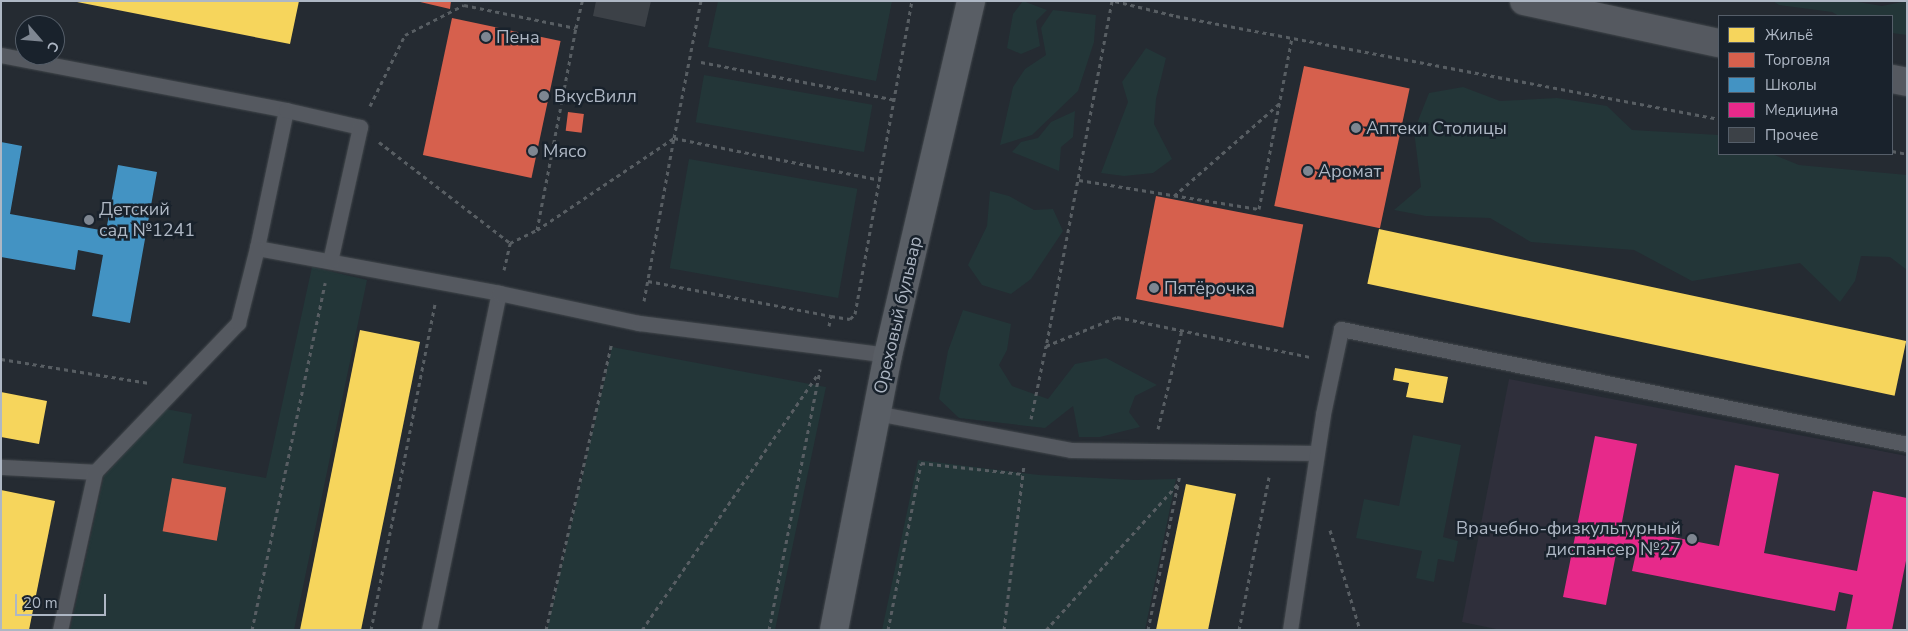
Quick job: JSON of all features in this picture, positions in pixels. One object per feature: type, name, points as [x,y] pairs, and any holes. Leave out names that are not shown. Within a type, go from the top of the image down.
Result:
[{"type":"main road","name":"Ореховый бульвар","points":[[834,630],[888,355],[971,1]]},
{"type":"street","points":[[1524,1],[1718,43]]},
{"type":"street","points":[[1893,79],[1907,82]]},
{"type":"lane","points":[[1,55],[286,110],[360,127],[330,261]]},
{"type":"lane","points":[[60,630],[95,472],[238,323],[258,248],[286,110]]},
{"type":"lane","points":[[258,248],[499,293],[639,323],[888,355]]},
{"type":"lane","points":[[429,630],[499,293]]},
{"type":"lane","points":[[1290,630],[1317,453],[1341,329],[1907,444]]},
{"type":"lane","points":[[876,413],[1071,450],[1317,453]]},
{"type":"lane","points":[[1,466],[95,472]]},
{"type":"path","points":[[537,230],[582,1]]},
{"type":"path","points":[[639,323],[701,1]]},
{"type":"path","points":[[648,281],[831,316],[850,319],[855,314],[882,180],[912,1]]},
{"type":"path","points":[[1004,630],[1027,442],[1113,1],[1292,38],[1718,119]]},
{"type":"path","points":[[510,243],[360,127],[405,35],[464,5],[576,28]]},
{"type":"path","points":[[1078,180],[1259,209],[1292,38]]},
{"type":"path","points":[[701,62],[896,100]]},
{"type":"path","points":[[1174,196],[1280,103]]},
{"type":"path","points":[[510,243],[537,230],[674,138],[882,180]]},
{"type":"path","points":[[1893,151],[1907,154]]},
{"type":"path","points":[[499,293],[510,243]]},
{"type":"path","points":[[252,630],[330,261]]},
{"type":"path","points":[[371,630],[440,282]]},
{"type":"path","points":[[769,630],[818,373],[831,316]]},
{"type":"path","points":[[1046,346],[1117,317],[1334,362]]},
{"type":"path","points":[[546,630],[617,319]]},
{"type":"path","points":[[1153,451],[1182,330]]},
{"type":"path","points":[[1,359],[92,376],[177,386]]},
{"type":"path","points":[[642,630],[818,373]]},
{"type":"path","points":[[1148,630],[1184,451]]},
{"type":"path","points":[[888,630],[921,463],[1023,474]]},
{"type":"path","points":[[1239,630],[1271,478],[1261,476]]},
{"type":"path","points":[[1046,630],[1178,484]]},
{"type":"path","points":[[1328,521],[1360,630]]},
{"type":"shaded area","points":[[718,1],[892,1],[876,81],[708,47]]},
{"type":"shaded area","points":[[1023,1],[1047,10],[1036,21],[1040,46],[1021,54],[1007,48],[1013,14]]},
{"type":"shaded area","points":[[1773,1],[1852,1],[1882,6],[1907,1],[1907,35],[1893,33],[1893,15],[1837,15],[1832,12],[1779,5]]},
{"type":"shaded area","points":[[1053,10],[1096,15],[1094,42],[1078,91],[1032,135],[1000,145],[1013,87],[1025,69],[1046,55],[1041,28]]},
{"type":"shaded area","points":[[1146,48],[1166,58],[1156,99],[1154,124],[1172,159],[1153,173],[1124,176],[1101,173],[1128,102],[1122,82]]},
{"type":"shaded area","points":[[704,75],[872,105],[864,152],[696,122]]},
{"type":"shaded area","points":[[1463,87],[1500,101],[1557,98],[1607,106],[1632,130],[1718,135],[1718,155],[1774,155],[1799,165],[1907,175],[1907,270],[1890,257],[1861,256],[1855,281],[1840,302],[1800,263],[1692,281],[1634,250],[1531,242],[1490,218],[1426,216],[1394,210],[1421,187],[1414,131],[1429,93]]},
{"type":"shaded area","points":[[1075,111],[1073,137],[1061,147],[1059,171],[1012,152],[1021,142],[1038,138],[1051,122]]},
{"type":"shaded area","points":[[689,159],[857,189],[838,298],[670,268]]},
{"type":"shaded area","points":[[990,191],[1009,196],[1034,210],[1053,209],[1063,231],[1031,279],[1011,294],[982,285],[968,265],[987,226]]},
{"type":"shaded area","points":[[312,267],[367,280],[294,630],[70,630],[104,476],[166,409],[192,414],[183,463],[266,478]]},
{"type":"shaded area","points":[[963,310],[1011,324],[1007,350],[999,365],[1012,386],[1048,399],[1075,364],[1106,358],[1157,385],[1135,396],[1129,412],[1140,427],[1100,437],[1079,437],[1073,406],[1045,428],[959,418],[939,399],[948,351]]},
{"type":"shaded area","points":[[612,347],[826,387],[775,630],[547,630]]},
{"type":"shaded area","name":"Врачебно-физкультурный диспансер №27","points":[[1509,379],[1907,456],[1907,630],[1501,630],[1462,622]]},
{"type":"shaded area","points":[[1413,435],[1461,445],[1443,537],[1458,541],[1454,562],[1438,559],[1434,582],[1416,578],[1422,551],[1356,538],[1364,499],[1399,506]]},
{"type":"shaded area","points":[[918,460],[1039,475],[1135,480],[1176,479],[1145,630],[882,630]]},
{"type":"building: Жильё","points":[[72,1],[299,1],[290,44]]},
{"type":"building: Жильё","points":[[1379,229],[1906,341],[1895,396],[1367,284]]},
{"type":"building: Жильё","points":[[360,330],[420,342],[361,630],[300,630]]},
{"type":"building: Жильё","points":[[1395,368],[1448,377],[1443,403],[1406,397],[1409,383],[1393,380]]},
{"type":"building: Жильё","points":[[1,392],[47,401],[39,444],[1,437]]},
{"type":"building: Жильё","points":[[1186,484],[1236,494],[1223,558],[1208,630],[1156,630]]},
{"type":"building: Жильё","points":[[1,490],[55,501],[29,630],[1,630]]},
{"type":"building: Торговля","points":[[416,1],[451,1],[450,9]]},
{"type":"building: Торговля","points":[[452,18],[561,41],[531,178],[423,155]]},
{"type":"building: Торговля","points":[[1304,66],[1410,88],[1380,228],[1274,206]]},
{"type":"building: Торговля","points":[[568,112],[584,114],[582,133],[566,131]]},
{"type":"building: Торговля","points":[[1156,196],[1303,225],[1283,328],[1136,299]]},
{"type":"building: Торговля","points":[[172,478],[226,488],[217,541],[163,531]]},
{"type":"building: Школы","points":[[1,142],[22,146],[10,214],[106,231],[118,165],[157,172],[130,323],[92,316],[103,255],[78,250],[75,270],[1,257]]},
{"type":"building: Медицина","points":[[1595,436],[1637,444],[1621,527],[1719,546],[1735,465],[1779,474],[1764,553],[1857,571],[1873,491],[1907,498],[1907,556],[1892,630],[1846,630],[1853,595],[1839,592],[1835,611],[1632,571],[1636,553],[1617,549],[1606,605],[1563,597]]},
{"type":"building: Прочее","points":[[596,1],[651,1],[645,27],[593,16]]},
{"type":"place","name":"Пена","points":[[486,37]]},
{"type":"place","name":"ВкусВилл","points":[[544,96]]},
{"type":"place","name":"Аптеки Столицы","points":[[1356,128]]},
{"type":"place","name":"Мясо","points":[[533,151]]},
{"type":"place","name":"Аромат","points":[[1308,171]]},
{"type":"place","name":"Детский сад №1241","points":[[89,220]]},
{"type":"place","name":"Пятёрочка","points":[[1154,288]]},
{"type":"place","name":"Врачебно-физкультурный диспансер №27","points":[[1692,539]]}]
